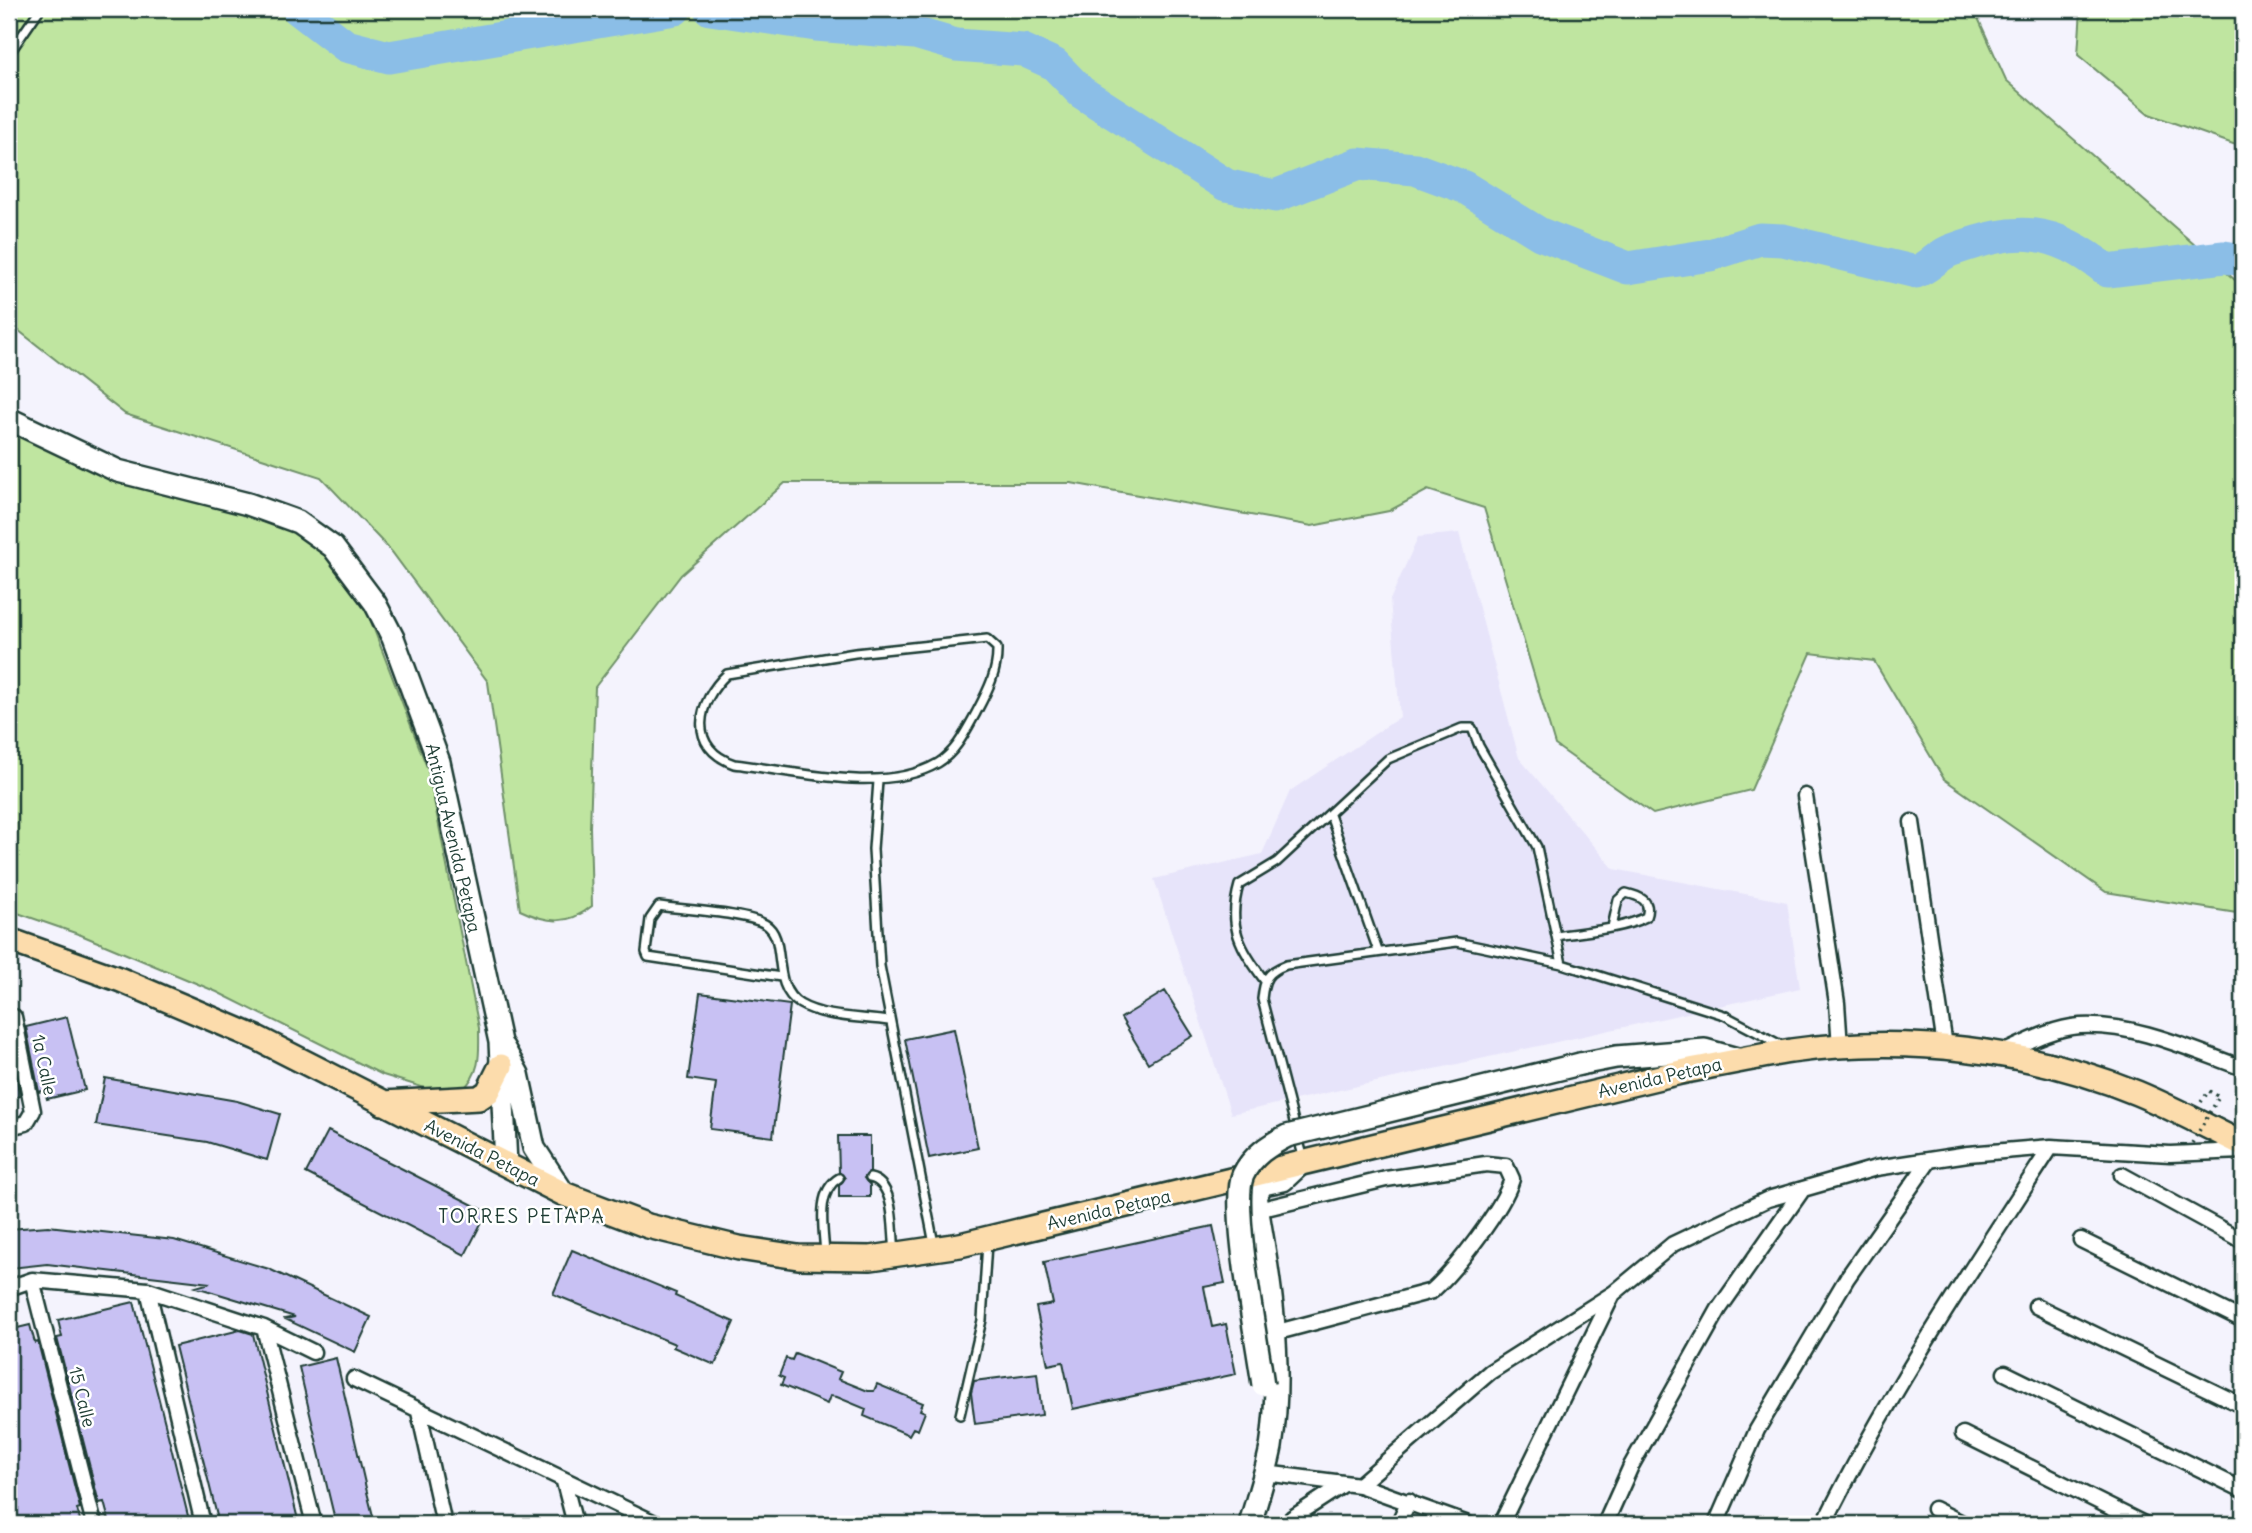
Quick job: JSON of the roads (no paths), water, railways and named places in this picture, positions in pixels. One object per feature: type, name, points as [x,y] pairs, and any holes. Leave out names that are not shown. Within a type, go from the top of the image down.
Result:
[{"type":"main road","name":"Antigua Avenida Petapa","points":[[9,419],[118,471],[248,504],[298,522],[332,547],[350,567],[393,638],[439,762],[500,1042],[506,1164]]},
{"type":"main road","name":"Avenida Petapa","points":[[9,940],[180,1004],[257,1038],[564,1194],[648,1226],[739,1248],[825,1259],[895,1256],[988,1238],[1681,1072],[1792,1051],[1840,1047],[1945,1046],[2002,1054],[2139,1093],[2243,1144]]},
{"type":"main road","name":"Antigua Avenida Petapa","points":[[500,1042],[518,1074],[534,1148],[564,1194]]},
{"type":"main road","points":[[1271,1447],[1239,1208],[1242,1177],[1255,1158],[1287,1136],[1580,1064],[1616,1057],[1705,1050],[1741,1060]]},
{"type":"main road","points":[[383,1103],[471,1101],[488,1092],[501,1066]]},
{"type":"main road","points":[[1250,1524],[1271,1447],[1276,1398],[1274,1333],[1258,1210],[1258,1188],[1283,1180],[1301,1165]]},
{"type":"street","points":[[1805,796],[1837,1003],[1840,1047]]},
{"type":"street","points":[[1912,822],[1945,1046]]},
{"type":"street","name":"1a Calle","points":[[9,1127],[29,1120],[33,1108],[14,1017]]},
{"type":"street","points":[[2002,1054],[2046,1034],[2078,1026],[2108,1027],[2151,1036],[2243,1068]]},
{"type":"street","points":[[1292,1518],[1352,1485],[1490,1373],[1614,1293],[1673,1244],[1768,1199],[1876,1168],[1968,1154],[2051,1147],[2169,1154],[2243,1151]]},
{"type":"street","points":[[1824,1524],[1854,1463],[1922,1346],[2051,1147]]},
{"type":"street","points":[[1716,1524],[1757,1430],[1847,1279],[1929,1161]]},
{"type":"street","points":[[1258,1210],[1386,1179],[1486,1164],[1506,1166],[1511,1176],[1503,1198],[1451,1273],[1432,1291],[1274,1333]]},
{"type":"street","points":[[2122,1175],[2243,1241]]},
{"type":"street","points":[[1605,1524],[1632,1466],[1719,1309],[1803,1189]]},
{"type":"street","points":[[2081,1240],[2243,1320]]},
{"type":"street","points":[[12,1286],[33,1280],[148,1290],[264,1328],[313,1352]]},
{"type":"street","name":"15 Calle","points":[[33,1280],[94,1524]]},
{"type":"street","points":[[148,1290],[204,1524]]},
{"type":"street","points":[[1502,1524],[1614,1293]]},
{"type":"street","points":[[2036,1306],[2243,1406]]},
{"type":"street","points":[[264,1328],[314,1524]]},
{"type":"street","points":[[2004,1373],[2243,1490]]},
{"type":"street","points":[[354,1379],[564,1482],[657,1524]]},
{"type":"street","points":[[419,1412],[444,1524]]},
{"type":"street","points":[[1963,1434],[2144,1524]]},
{"type":"street","points":[[1265,1473],[1352,1485],[1468,1524]]},
{"type":"street","points":[[564,1482],[575,1524]]},
{"type":"street","points":[[1398,1524],[1409,1502]]},
{"type":"street","points":[[1934,1510],[1964,1524]]},
{"type":"lane","points":[[9,54],[40,9]]},
{"type":"lane","points":[[987,639],[993,643],[998,656],[992,680],[956,747],[938,762],[908,776],[878,781],[724,761],[708,748],[704,739],[701,722],[706,699],[727,674],[961,640],[987,639]]},
{"type":"lane","points":[[1264,980],[1240,946],[1233,905],[1239,885],[1277,862],[1388,759],[1446,733],[1472,728],[1479,746],[1537,847],[1562,964]]},
{"type":"lane","points":[[878,781],[874,877],[880,965],[935,1249]]},
{"type":"lane","points":[[1330,815],[1378,951]]},
{"type":"lane","points":[[1556,936],[1612,928],[1629,925],[1646,916],[1648,907],[1645,901],[1640,896],[1626,893],[1618,900],[1612,928]]},
{"type":"lane","points":[[781,977],[648,957],[652,913],[659,906],[749,919],[767,925],[774,935],[786,993],[804,1006],[889,1021]]},
{"type":"lane","points":[[1301,1165],[1262,999],[1264,980],[1272,971],[1286,965],[1378,951],[1457,943],[1562,964],[1724,1015],[1792,1051]]},
{"type":"lane","points":[[825,1259],[823,1198],[827,1186],[839,1178]]},
{"type":"lane","points":[[870,1178],[879,1180],[887,1189],[895,1256]]},
{"type":"lane","points":[[960,1415],[982,1320],[988,1238]]},
{"type":"waterway","points":[[298,9],[346,46],[389,57],[675,9]]},
{"type":"waterway","points":[[710,9],[816,25],[915,33],[956,45],[1023,50],[1054,64],[1081,92],[1226,185],[1275,196],[1358,164],[1415,169],[1464,187],[1540,234],[1628,268],[1710,255],[1760,239],[1783,240],[1916,272],[1952,250],[2016,234],[2052,239],[2088,256],[2108,271],[2224,257],[2243,260]]},
{"type":"district","name":"TORRES PETAPA","points":[[522,1216]]}]
